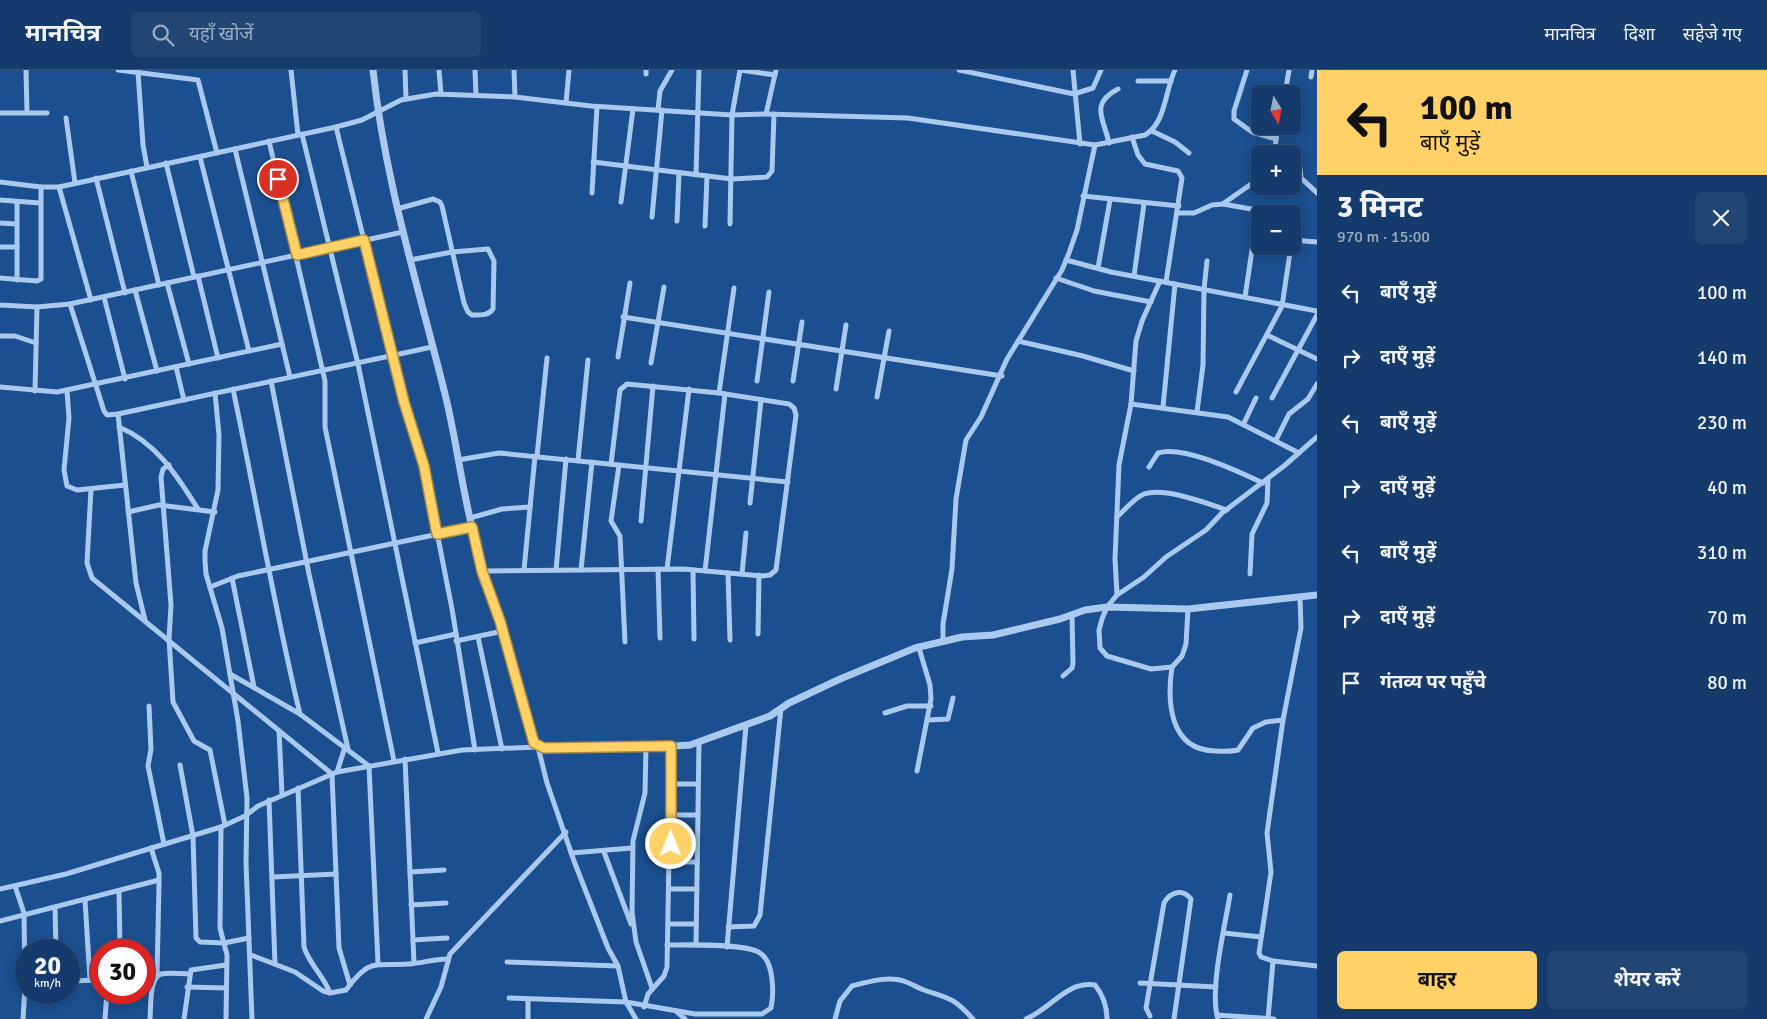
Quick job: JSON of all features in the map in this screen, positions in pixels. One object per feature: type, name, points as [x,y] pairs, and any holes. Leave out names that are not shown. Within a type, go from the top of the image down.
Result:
[{"type":"street","points":[[26,70],[27,113]]},
{"type":"street","points":[[118,70],[198,80],[217,153]]},
{"type":"street","points":[[291,70],[300,134],[331,248],[358,364],[438,754]]},
{"type":"street","points":[[373,70],[378,111],[396,209],[446,395],[482,571],[503,632],[526,720],[534,743],[538,747],[547,783],[597,922],[618,966],[626,1002],[634,1018]]},
{"type":"street","points":[[405,70],[406,99]]},
{"type":"street","points":[[439,70],[440,94]]},
{"type":"street","points":[[475,70],[476,95]]},
{"type":"street","points":[[514,70],[515,97]]},
{"type":"street","points":[[566,104],[569,70]]},
{"type":"street","points":[[652,217],[660,91],[672,70]]},
{"type":"street","points":[[696,175],[696,112],[699,70]]},
{"type":"street","points":[[730,224],[732,115],[740,70],[775,72],[766,114]]},
{"type":"street","points":[[959,70],[1074,94],[1093,88],[1101,70]]},
{"type":"street","points":[[1073,70],[1080,144]]},
{"type":"street","points":[[0,182],[41,187],[59,187],[336,127],[362,120],[406,99],[440,94],[515,97],[597,107],[732,115],[774,114],[908,118],[1095,145],[1145,135],[1152,131],[1159,120],[1175,70]]},
{"type":"street","points":[[1247,70],[1234,112],[1234,119],[1252,132],[1276,139]]},
{"type":"street","points":[[1286,85],[1289,70]]},
{"type":"street","points":[[1311,77],[1312,70]]},
{"type":"street","points":[[138,72],[142,145],[147,167]]},
{"type":"street","points":[[1138,81],[1170,81]]},
{"type":"street","points":[[1109,143],[1100,117],[1102,101],[1107,95],[1118,89]]},
{"type":"street","points":[[592,193],[597,107]]},
{"type":"street","points":[[621,202],[633,108]]},
{"type":"street","points":[[0,113],[47,113]]},
{"type":"street","points":[[593,162],[732,179],[758,179],[771,175],[774,114]]},
{"type":"street","points":[[66,118],[75,183]]},
{"type":"street","points":[[336,127],[404,402],[424,466],[456,634],[475,750]]},
{"type":"street","points":[[1152,131],[1175,142],[1189,153]]},
{"type":"street","points":[[1275,145],[1277,135]]},
{"type":"street","points":[[1117,595],[1115,579],[1119,465],[1131,404],[1139,330],[1151,302],[1163,281],[1183,183],[1181,174],[1178,171],[1145,164],[1138,155],[1132,137]]},
{"type":"street","points":[[269,141],[323,370],[326,389],[325,427],[394,761]]},
{"type":"street","points":[[943,642],[943,624],[952,568],[956,499],[966,440],[982,417],[1002,376],[1007,359],[1066,260],[1078,230],[1095,145]]},
{"type":"street","points":[[235,149],[290,377]]},
{"type":"street","points":[[200,157],[249,351]]},
{"type":"street","points":[[166,163],[218,358]]},
{"type":"street","points":[[131,170],[159,285]]},
{"type":"street","points":[[677,221],[679,173]]},
{"type":"street","points":[[705,226],[707,176]]},
{"type":"street","points":[[96,178],[125,293]]},
{"type":"street","points":[[1301,178],[1317,193]]},
{"type":"street","points":[[1223,204],[1251,184]]},
{"type":"street","points":[[0,278],[37,282],[42,277],[41,187]]},
{"type":"street","points":[[59,187],[91,300]]},
{"type":"street","points":[[1084,196],[1144,204],[1178,206]]},
{"type":"street","points":[[0,200],[40,203]]},
{"type":"street","points":[[396,209],[429,200],[437,200],[442,206],[452,252],[468,312],[482,315],[492,312],[495,279],[491,251],[482,249],[452,252],[410,260]]},
{"type":"street","points":[[1098,268],[1110,200]]},
{"type":"street","points":[[17,202],[17,280]]},
{"type":"street","points":[[1134,276],[1144,204]]},
{"type":"street","points":[[1177,213],[1194,213],[1212,205],[1223,204],[1251,209]]},
{"type":"street","points":[[0,223],[16,224]]},
{"type":"street","points":[[0,305],[37,307],[104,298],[403,232]]},
{"type":"street","points":[[1301,241],[1317,242]]},
{"type":"street","points":[[0,247],[17,247]]},
{"type":"street","points":[[1245,298],[1254,255]]},
{"type":"street","points":[[1236,392],[1282,306],[1290,255]]},
{"type":"street","points":[[1066,260],[1134,276],[1282,306],[1317,311]]},
{"type":"street","points":[[1197,412],[1203,364],[1204,289],[1207,261]]},
{"type":"street","points":[[1056,278],[1094,292],[1151,302]]},
{"type":"street","points":[[167,283],[189,364]]},
{"type":"street","points":[[618,357],[623,317],[630,284]]},
{"type":"street","points":[[1163,407],[1175,284]]},
{"type":"street","points":[[651,363],[664,287]]},
{"type":"street","points":[[705,571],[717,476],[726,333],[734,288]]},
{"type":"street","points":[[135,290],[157,372]]},
{"type":"street","points":[[757,381],[769,292]]},
{"type":"street","points":[[104,298],[125,379]]},
{"type":"street","points":[[70,304],[104,411],[107,415],[358,364],[432,346]]},
{"type":"street","points":[[35,391],[37,307]]},
{"type":"street","points":[[1272,398],[1317,315]]},
{"type":"street","points":[[623,317],[1002,376]]},
{"type":"street","points":[[794,381],[802,322]]},
{"type":"street","points":[[836,389],[846,325]]},
{"type":"street","points":[[877,397],[889,331]]},
{"type":"street","points":[[1267,334],[1317,359]]},
{"type":"street","points":[[0,336],[15,336],[36,343]]},
{"type":"street","points":[[1018,341],[1083,356],[1134,371]]},
{"type":"street","points":[[0,387],[50,393],[67,391],[282,344]]},
{"type":"street","points":[[524,570],[548,358]]},
{"type":"street","points":[[578,460],[588,360]]},
{"type":"street","points":[[176,367],[184,400]]},
{"type":"street","points":[[271,381],[306,562],[346,748],[334,773],[338,948],[350,985]]},
{"type":"street","points":[[482,571],[667,569],[770,575],[776,570],[796,415],[794,408],[788,404],[722,393],[633,384],[620,390],[611,464]]},
{"type":"street","points":[[1276,440],[1290,414],[1308,399],[1317,384]]},
{"type":"street","points":[[640,521],[653,386]]},
{"type":"street","points":[[233,389],[255,497],[267,570],[300,714]]},
{"type":"street","points":[[667,569],[689,389]]},
{"type":"street","points":[[67,391],[69,418],[65,443],[65,482],[71,488],[91,489],[125,485]]},
{"type":"street","points":[[215,393],[219,435],[218,490],[215,512],[205,551],[206,574],[220,617],[230,674],[238,722],[248,814],[246,850],[252,1019]]},
{"type":"street","points":[[1244,423],[1256,398]]},
{"type":"street","points":[[750,503],[761,400]]},
{"type":"street","points":[[1131,404],[1228,417],[1244,423],[1299,453]]},
{"type":"street","points":[[118,414],[136,583],[146,620]]},
{"type":"street","points":[[119,427],[133,433],[154,448],[169,466],[198,509]]},
{"type":"street","points":[[1172,667],[1151,669],[1102,652],[1099,630],[1107,607],[1117,595],[1144,577],[1166,557],[1206,530],[1227,510],[1268,479],[1317,437]]},
{"type":"street","points":[[458,460],[499,452],[753,480],[788,482]]},
{"type":"street","points":[[1149,467],[1158,453],[1173,452],[1212,461],[1263,483]]},
{"type":"street","points":[[556,570],[566,459]]},
{"type":"street","points":[[580,570],[592,462]]},
{"type":"street","points":[[619,465],[612,522],[620,536],[620,570],[625,642]]},
{"type":"street","points":[[169,466],[161,473],[165,506],[171,612],[169,639],[173,702],[194,741],[210,750],[223,826],[220,928],[224,943],[226,965],[226,1019]]},
{"type":"street","points":[[1250,574],[1252,534],[1267,503],[1268,479]]},
{"type":"street","points":[[91,489],[87,550],[89,573],[279,731],[334,773]]},
{"type":"street","points":[[1117,516],[1139,497],[1150,493],[1193,499],[1227,510]]},
{"type":"street","points":[[128,512],[165,506],[215,512]]},
{"type":"street","points":[[470,518],[502,509],[530,507]]},
{"type":"street","points":[[210,587],[232,578],[394,542],[472,527]]},
{"type":"street","points":[[742,574],[746,533]]},
{"type":"street","points":[[658,569],[660,638]]},
{"type":"street","points":[[693,570],[694,639]]},
{"type":"street","points":[[728,572],[730,640]]},
{"type":"street","points":[[758,634],[759,575]]},
{"type":"street","points":[[232,578],[254,687]]},
{"type":"street","points":[[0,889],[66,874],[223,826],[248,814],[269,800],[334,773],[406,759],[475,750],[538,747],[646,747],[699,742],[770,716],[781,708],[840,678],[919,648],[962,637],[993,635],[1107,607],[1188,610],[1317,596]]},
{"type":"street","points":[[1300,597],[1300,633],[1283,720],[1268,833],[1271,872],[1261,937],[1261,957],[1272,961],[1317,966]]},
{"type":"street","points":[[1188,610],[1186,644],[1182,656],[1172,667],[1170,709],[1180,734],[1197,748],[1212,751],[1238,750],[1253,728],[1266,722],[1283,720]]},
{"type":"street","points":[[1063,676],[1072,668],[1073,663],[1072,615]]},
{"type":"street","points":[[456,641],[503,632]]},
{"type":"street","points":[[415,643],[456,634]]},
{"type":"street","points":[[478,637],[502,749]]},
{"type":"street","points":[[917,771],[931,706],[930,685],[919,648]]},
{"type":"street","points":[[230,674],[300,714],[369,766],[378,963]]},
{"type":"street","points":[[928,720],[948,720],[953,698]]},
{"type":"street","points":[[149,706],[151,749],[148,766],[164,844]]},
{"type":"street","points":[[885,713],[907,706],[931,706]]},
{"type":"street","points":[[728,927],[754,926],[760,916],[781,708]]},
{"type":"street","points":[[727,947],[746,725]]},
{"type":"street","points":[[279,731],[282,794]]},
{"type":"street","points":[[696,945],[699,742]]},
{"type":"street","points":[[644,1006],[648,994],[666,972],[670,888],[671,746]]},
{"type":"street","points":[[633,929],[632,848],[645,794],[646,747]]},
{"type":"street","points":[[406,759],[414,963]]},
{"type":"street","points":[[180,765],[193,836],[194,934],[200,942],[224,943],[249,938]]},
{"type":"street","points":[[671,784],[698,784]]},
{"type":"street","points":[[298,788],[304,947],[307,956],[330,993]]},
{"type":"street","points":[[269,800],[275,964]]},
{"type":"street","points":[[671,815],[698,815]]},
{"type":"street","points":[[426,1019],[441,987],[447,959],[566,832]]},
{"type":"street","points":[[151,848],[159,880],[157,976],[155,979]]},
{"type":"street","points":[[571,853],[604,852],[632,848]]},
{"type":"street","points":[[604,852],[633,929],[652,988]]},
{"type":"street","points":[[670,862],[697,862]]},
{"type":"street","points":[[410,872],[444,870]]},
{"type":"street","points":[[273,877],[336,874]]},
{"type":"street","points":[[0,921],[159,880]]},
{"type":"street","points":[[15,886],[24,916],[25,987],[22,1019]]},
{"type":"street","points":[[670,888],[697,889]]},
{"type":"street","points":[[119,890],[120,939]]},
{"type":"street","points":[[1150,1016],[1146,1008],[1164,903],[1170,895],[1176,892],[1185,894],[1191,899],[1174,1019]]},
{"type":"street","points":[[1230,895],[1216,987],[1217,1017],[1274,1019]]},
{"type":"street","points":[[80,980],[90,980],[85,900]]},
{"type":"street","points":[[411,904],[446,903]]},
{"type":"street","points":[[55,908],[56,939]]},
{"type":"street","points":[[668,924],[696,924]]},
{"type":"street","points":[[1224,934],[1261,937]]},
{"type":"street","points":[[413,940],[447,938]]},
{"type":"street","points":[[509,998],[626,1002],[677,1012],[712,1015],[762,1014],[771,1008],[772,980],[764,956],[750,949],[696,945],[668,946]]},
{"type":"street","points":[[251,955],[295,972],[323,991],[330,993],[341,993],[363,970],[378,963],[414,963],[447,959]]},
{"type":"street","points":[[1268,1019],[1272,961]]},
{"type":"street","points":[[507,962],[618,966]]},
{"type":"street","points":[[184,1019],[189,974],[194,968],[226,965]]},
{"type":"street","points":[[157,976],[162,974],[189,974]]},
{"type":"street","points":[[835,1019],[840,1001],[852,986],[888,980],[905,981],[926,991],[949,997],[973,1019]]},
{"type":"street","points":[[1140,983],[1216,987]]},
{"type":"street","points":[[1026,1019],[1045,1010],[1071,988],[1089,984],[1095,985],[1099,989],[1107,1019]]},
{"type":"street","points":[[187,987],[226,988]]},
{"type":"street","points":[[528,999],[528,1019]]},
{"type":"street","points":[[105,1019],[106,1004]]},
{"type":"street","points":[[150,1019],[151,1004]]},
{"type":"street","points":[[677,1012],[685,1019]]},
{"type":"route","points":[[278,179],[297,255],[364,240],[404,402],[424,466],[437,534],[472,527],[482,571],[512,660],[526,720],[534,743],[538,747],[544,748],[641,748],[671,746],[671,844]]}]
